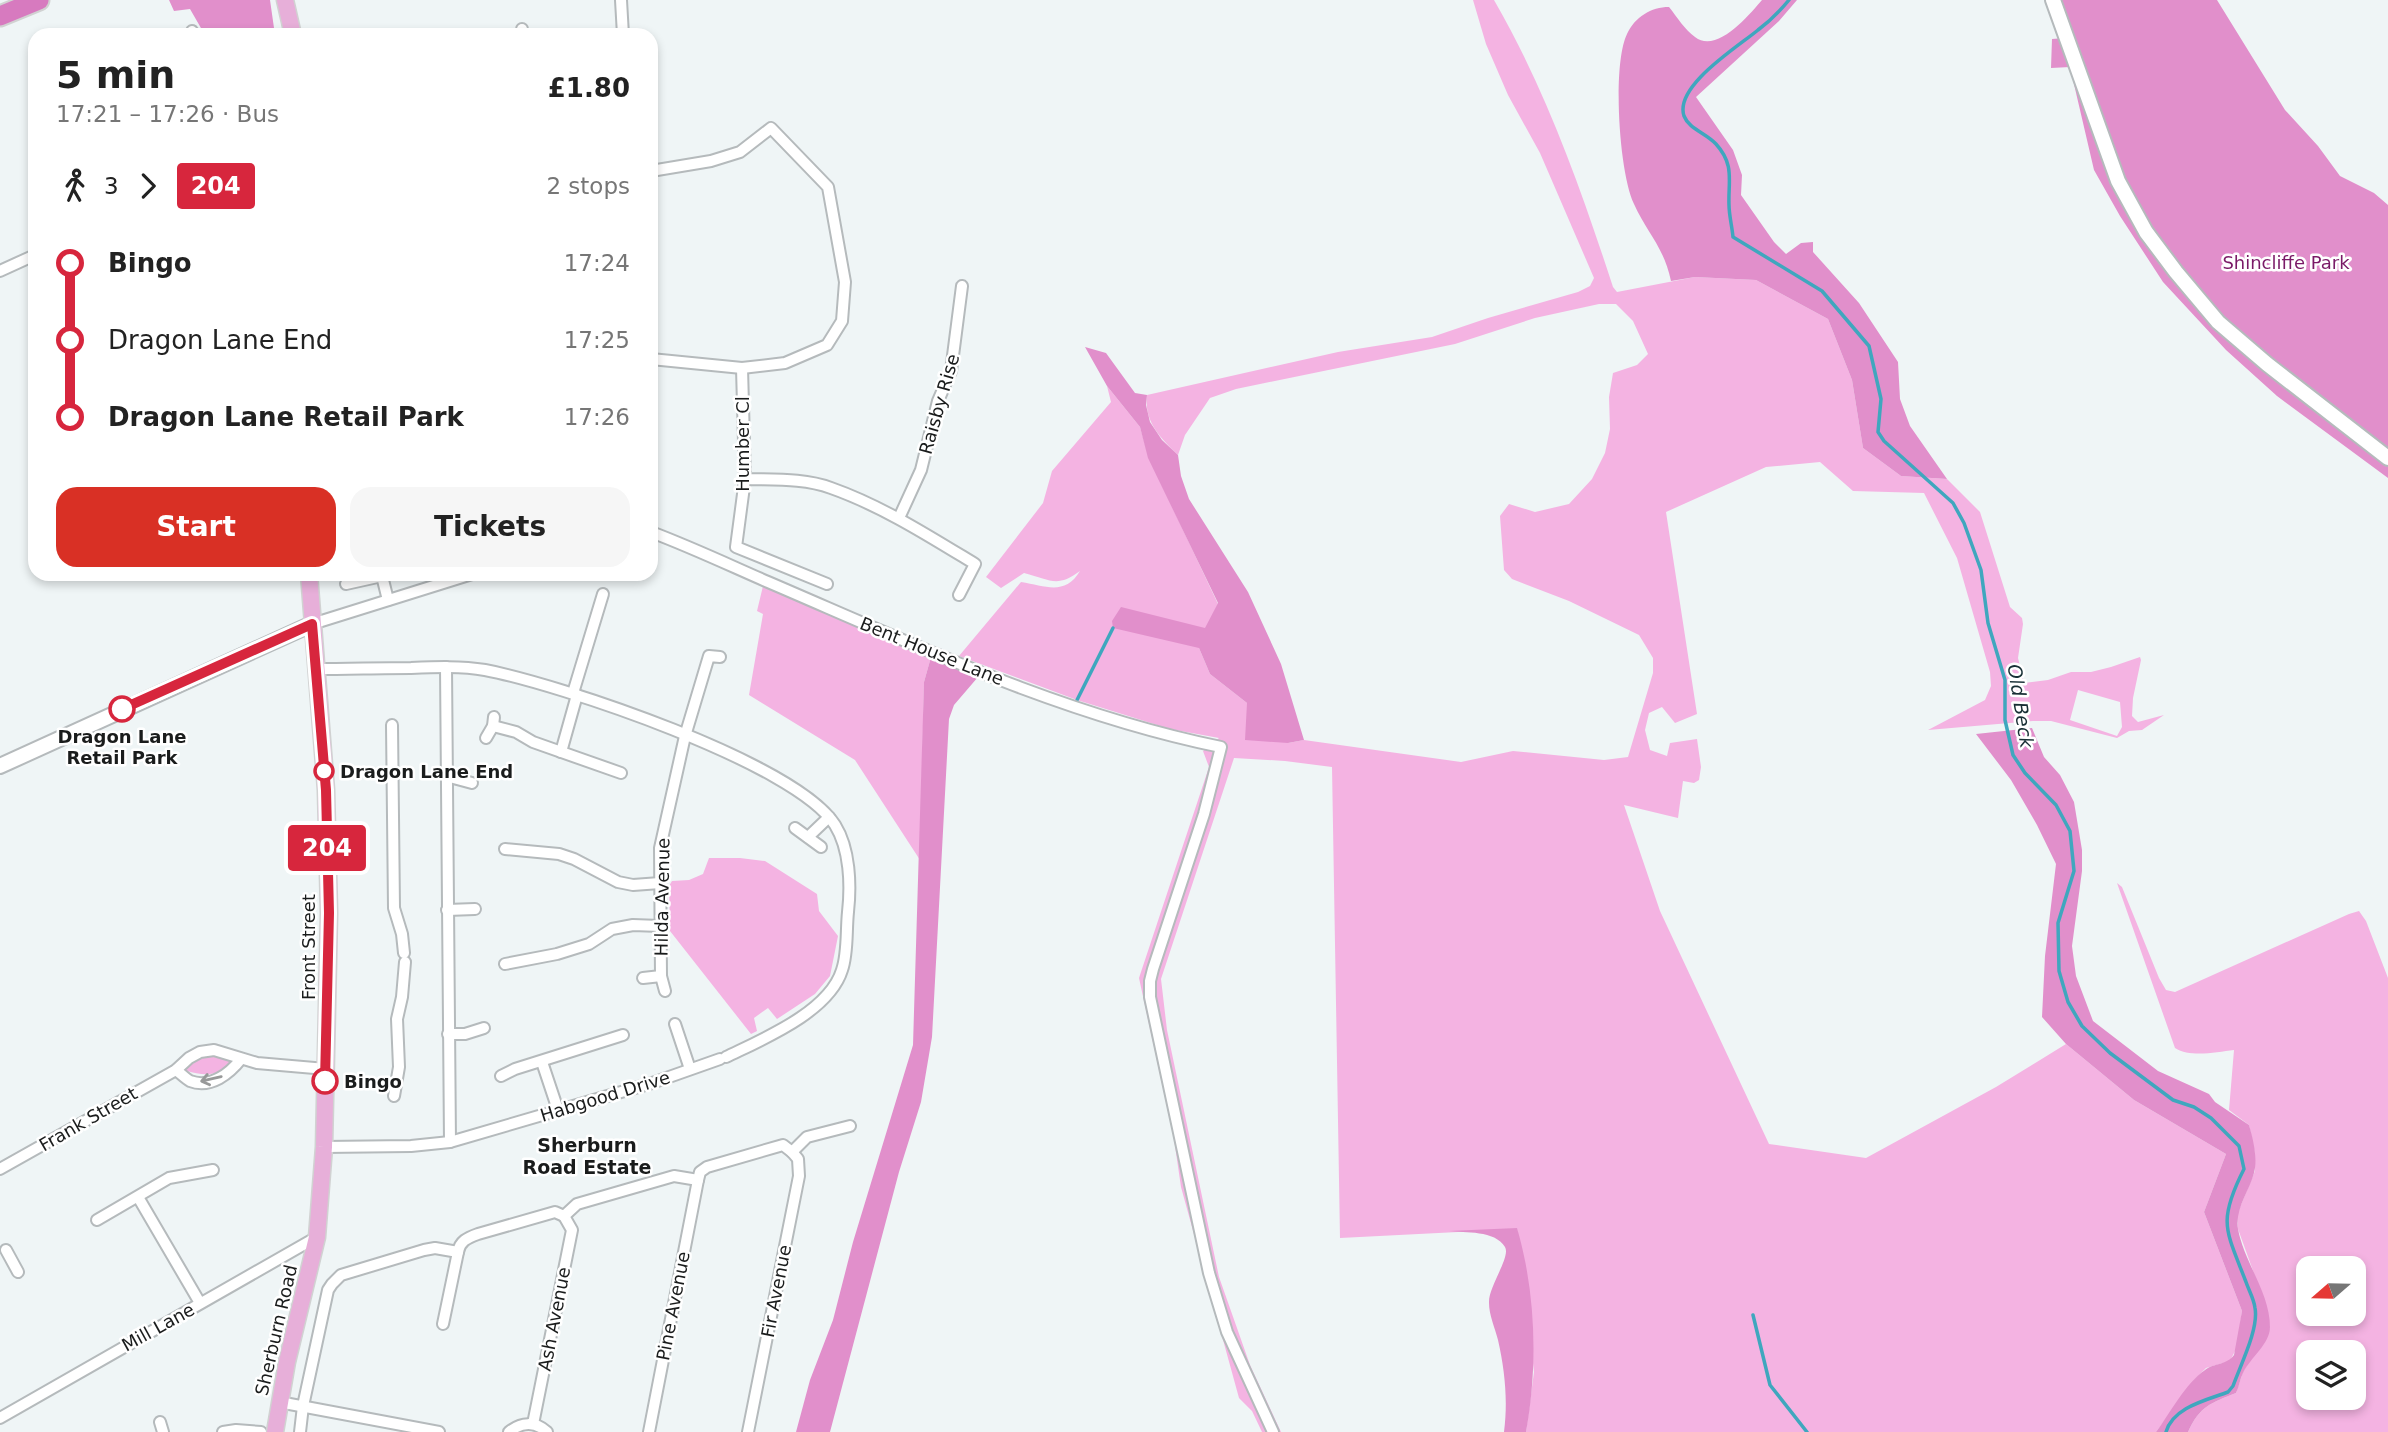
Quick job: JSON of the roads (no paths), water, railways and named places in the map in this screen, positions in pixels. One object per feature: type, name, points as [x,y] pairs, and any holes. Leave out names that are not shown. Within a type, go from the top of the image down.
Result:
[{"type":"highway","points":[[0,16],[39,0]]},
{"type":"main road","points":[[285,0],[291,28]]},
{"type":"main road","points":[[2053,0],[2118,181],[2146,232],[2175,272],[2218,322],[2267,364],[2388,458]]},
{"type":"main road","name":"Front Street","points":[[309,581],[326,790],[329,913],[324,1147],[317,1237]]},
{"type":"main road","points":[[0,766],[312,624]]},
{"type":"main road","name":"Sherburn Road","points":[[275,1432],[279,1402],[317,1237]]},
{"type":"street","points":[[621,0],[623,28]]},
{"type":"street","points":[[658,170],[711,161],[740,152],[771,128],[828,187],[845,282],[842,321],[827,345],[785,363],[742,368],[658,360]]},
{"type":"street","points":[[0,271],[28,258]]},
{"type":"street","name":"Raisby Rise","points":[[899,518],[921,470],[938,401],[951,371],[962,286]]},
{"type":"street","name":"Humber Cl","points":[[742,368],[745,479],[736,547],[827,584]]},
{"type":"street","points":[[745,479],[798,481],[830,487],[899,518],[975,564],[959,594]]},
{"type":"street","name":"Bent House Lane","points":[[658,535],[982,673],[1097,715],[1177,738],[1221,747],[1204,814],[1153,969],[1150,997],[1209,1273],[1227,1332],[1273,1432]]},
{"type":"street","points":[[346,584],[358,581]]},
{"type":"street","points":[[383,581],[388,600]]},
{"type":"street","points":[[312,624],[449,581]]},
{"type":"street","points":[[561,752],[603,594]]},
{"type":"street","name":"Hilda Avenue","points":[[665,991],[661,975],[660,848],[685,736],[715,656],[702,643]]},
{"type":"street","points":[[446,667],[450,1142]]},
{"type":"street","points":[[316,669],[446,667],[484,670],[610,705],[728,754],[816,804],[832,821],[808,838]]},
{"type":"street","points":[[486,738],[494,721],[533,742],[621,773]]},
{"type":"street","points":[[392,725],[394,908],[402,934],[404,957],[402,996],[397,1019],[399,1067],[394,1096]]},
{"type":"street","points":[[446,776],[472,783]]},
{"type":"street","name":"Habgood Drive","points":[[324,1147],[411,1146],[476,1136],[652,1083],[723,1058],[816,1008],[834,987],[843,970],[849,906],[849,872],[841,837],[832,821]]},
{"type":"street","points":[[795,828],[821,847]]},
{"type":"street","points":[[505,849],[559,854],[632,885],[660,883]]},
{"type":"street","points":[[447,910],[475,909]]},
{"type":"street","points":[[505,964],[589,944],[612,929],[633,925],[660,926]]},
{"type":"street","name":"Hilda Avenue","points":[[643,978],[661,975]]},
{"type":"street","points":[[675,1024],[690,1069]]},
{"type":"street","points":[[448,1034],[466,1034],[484,1028]]},
{"type":"street","points":[[501,1076],[515,1069],[623,1035]]},
{"type":"street","name":"Frank Street","points":[[0,1170],[176,1070],[189,1058],[206,1051],[214,1050],[257,1063],[326,1069]]},
{"type":"street","points":[[176,1070],[190,1081],[203,1083],[217,1080],[230,1072],[241,1059]]},
{"type":"street","points":[[542,1062],[558,1110]]},
{"type":"street","points":[[443,1324],[457,1252],[459,1245],[467,1238],[555,1212],[564,1216],[578,1204],[674,1176],[698,1180],[700,1172],[707,1167],[783,1145],[792,1152],[807,1138],[849,1126]]},
{"type":"street","name":"Fir Avenue","points":[[748,1432],[799,1176],[798,1159],[792,1152]]},
{"type":"street","points":[[97,1220],[169,1178],[213,1170]]},
{"type":"street","name":"Pine Avenue","points":[[649,1432],[698,1180]]},
{"type":"street","points":[[138,1197],[200,1303]]},
{"type":"street","name":"Ash Avenue","points":[[533,1424],[572,1230],[564,1216]]},
{"type":"street","name":"Mill Lane","points":[[0,1418],[317,1237]]},
{"type":"street","points":[[300,1432],[328,1290],[341,1275],[424,1250],[435,1248],[457,1252]]},
{"type":"street","points":[[0,1267],[9,1256],[18,1272]]},
{"type":"street","points":[[279,1402],[439,1432]]},
{"type":"street","points":[[509,1432],[518,1425],[533,1424],[547,1432]]},
{"type":"street","points":[[223,1432],[261,1432]]},
{"type":"waterway","name":"Old Beck","points":[[1789,0],[1767,23],[1698,80],[1684,104],[1684,116],[1716,144],[1726,159],[1733,237],[1822,291],[1869,346],[1881,399],[1878,432],[1884,441],[1953,503],[1964,523],[1981,570],[1988,623],[2005,680],[2005,720],[2013,755],[2025,773],[2056,805],[2070,831],[2074,871],[2058,923],[2059,971],[2068,1002],[2082,1026],[2110,1053],[2173,1100],[2194,1107],[2211,1118],[2239,1146],[2244,1169],[2230,1202],[2227,1226],[2254,1305],[2252,1337],[2233,1386],[2228,1392],[2183,1410],[2170,1423],[2166,1432]]},
{"type":"waterway","points":[[1077,700],[1113,628]]},
{"type":"waterway","points":[[1753,1315],[1770,1385],[1807,1432]]},
{"type":"place","name":"Dragon Lane Retail Park","points":[[122,709]]},
{"type":"place","name":"Dragon Lane End","points":[[324,771]]},
{"type":"place","name":"Bingo","points":[[325,1081]]},
{"type":"district","name":"Sherburn Road Estate","points":[[587,1156]]},
{"type":"park label","name":"Shincliffe Park","points":[[2286,262]]}]
